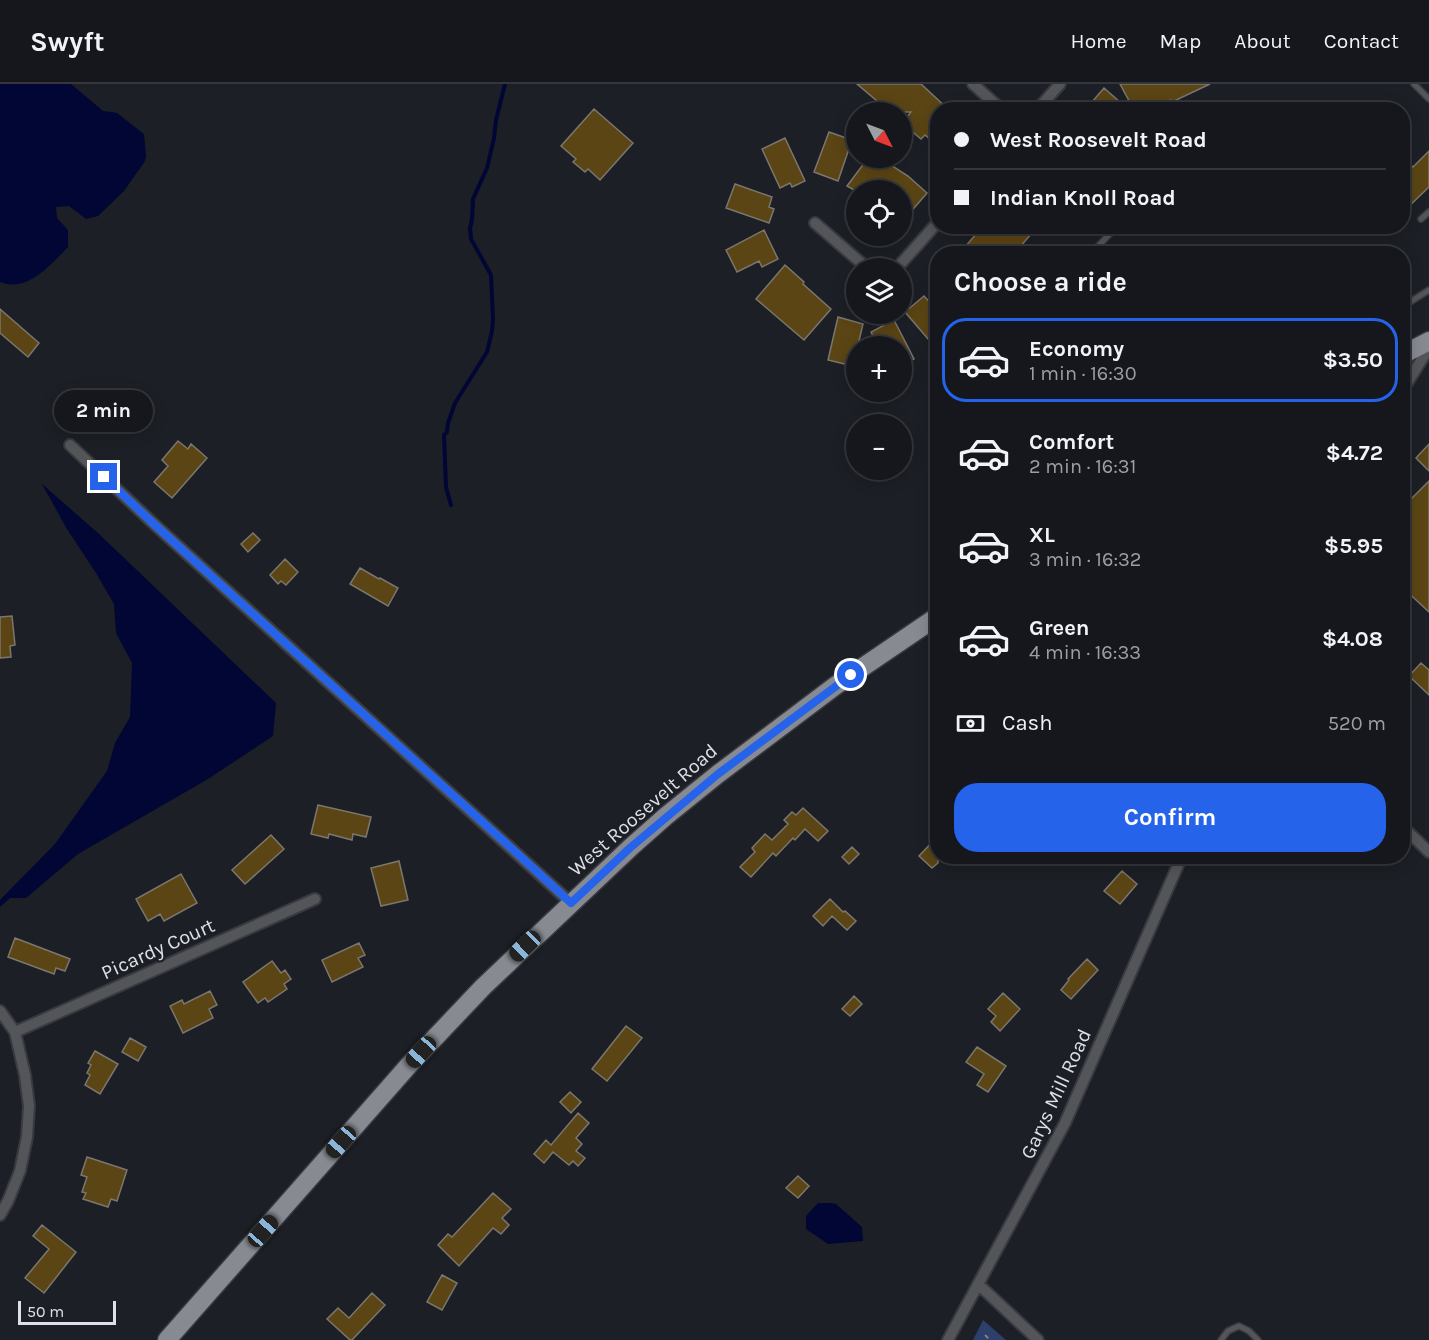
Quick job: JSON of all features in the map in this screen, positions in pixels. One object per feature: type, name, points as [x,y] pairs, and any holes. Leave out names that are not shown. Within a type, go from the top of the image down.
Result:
[{"type":"main road","points":[[1410,351],[1429,341]]},
{"type":"main road","name":"West Roosevelt Road","points":[[167,1340],[445,1026],[571,903],[631,847],[718,774],[835,686],[930,621]]},
{"type":"street","points":[[973,84],[993,102]]},
{"type":"street","points":[[1044,102],[1060,84]]},
{"type":"street","points":[[815,224],[855,258]]},
{"type":"street","points":[[906,258],[930,231]]},
{"type":"street","points":[[1410,378],[1429,348]]},
{"type":"street","points":[[70,445],[571,903]]},
{"type":"street","points":[[1410,834],[1429,852]]},
{"type":"street","name":"Garys Mill Road","points":[[948,1340],[1065,1123],[1178,864]]},
{"type":"street","name":"Picardy Court","points":[[15,1032],[315,899]]},
{"type":"street","points":[[0,1011],[15,1032],[25,1075],[29,1106],[27,1137],[20,1171],[0,1215]]},
{"type":"street","points":[[978,1284],[1038,1340]]},
{"type":"lane","points":[[1414,84],[1429,99]]},
{"type":"lane","points":[[1421,219],[1429,212]]},
{"type":"lane","points":[[1098,246],[1110,234]]},
{"type":"lane","points":[[1410,302],[1428,291]]},
{"type":"lane","points":[[1221,1340],[1228,1331],[1239,1326],[1258,1340]]},
{"type":"path","points":[[985,1335],[990,1340]]},
{"type":"shaded area","points":[[0,84],[71,84],[103,111],[117,113],[144,134],[145,161],[124,191],[98,216],[86,219],[69,206],[56,207],[57,218],[68,230],[68,247],[38,275],[20,284],[0,282]]},
{"type":"shaded area","points":[[42,484],[99,534],[276,703],[273,736],[208,779],[78,854],[26,898],[10,898],[0,907],[0,900],[55,844],[107,771],[115,743],[130,717],[132,663],[116,633],[114,604]]},
{"type":"shaded area","points":[[818,1203],[836,1204],[862,1227],[863,1241],[828,1244],[806,1229],[806,1216]]},
{"type":"shaded area","points":[[983,1320],[1006,1340],[973,1340]]},
{"type":"building","points":[[857,84],[921,84],[940,102],[930,102],[930,139],[925,135],[921,139],[912,131],[912,102],[878,102]]},
{"type":"building","points":[[1120,84],[1210,84],[1172,102],[1171,100],[1167,102],[1130,102]]},
{"type":"building","points":[[1104,88],[1120,102],[1092,102]]},
{"type":"building","points":[[594,109],[633,143],[600,180],[588,169],[585,172],[573,162],[576,159],[561,146]]},
{"type":"building","points":[[829,132],[846,138],[846,158],[838,181],[814,172]]},
{"type":"building","points":[[785,138],[805,181],[792,187],[790,183],[780,188],[762,149]]},
{"type":"building","points":[[1429,151],[1429,187],[1410,205],[1410,164],[1413,167]]},
{"type":"building","points":[[860,168],[896,168],[908,176],[927,193],[912,210],[912,180],[852,180]]},
{"type":"building","points":[[735,184],[772,197],[769,207],[774,209],[769,223],[726,208]]},
{"type":"building","points":[[764,230],[778,259],[762,267],[759,261],[737,272],[726,250]]},
{"type":"building","points":[[976,234],[1031,234],[1021,246],[966,246]]},
{"type":"building","points":[[785,265],[831,309],[804,340],[756,299]]},
{"type":"building","points":[[924,296],[930,302],[930,337],[928,339],[912,320],[912,306]]},
{"type":"building","points":[[0,309],[39,343],[28,357],[0,333]]},
{"type":"building","points":[[838,317],[846,319],[846,324],[863,324],[860,336],[846,336],[846,364],[828,360]]},
{"type":"building","points":[[886,324],[896,324],[902,336],[873,336],[871,332]]},
{"type":"building","points":[[178,441],[188,449],[191,444],[207,458],[172,498],[154,482],[168,466],[162,460]]},
{"type":"building","points":[[1429,444],[1429,471],[1416,458]]},
{"type":"building","points":[[1429,481],[1429,612],[1410,594],[1410,500]]},
{"type":"building","points":[[253,533],[260,540],[248,552],[241,544]]},
{"type":"building","points":[[285,559],[298,572],[286,585],[281,581],[278,584],[270,575]]},
{"type":"building","points":[[360,568],[398,588],[388,606],[350,584]]},
{"type":"building","points":[[12,616],[15,645],[10,646],[11,657],[0,658],[0,617]]},
{"type":"building","points":[[1421,663],[1429,670],[1429,695],[1410,677]]},
{"type":"building","points":[[318,805],[371,817],[366,837],[353,834],[352,840],[329,834],[328,838],[311,834]]},
{"type":"building","points":[[803,808],[828,831],[818,841],[805,829],[776,856],[773,853],[751,877],[740,867],[755,852],[752,848],[765,834],[772,840],[788,824],[784,820],[792,812],[796,815]]},
{"type":"building","points":[[271,835],[284,849],[245,884],[232,870]]},
{"type":"building","points":[[930,844],[930,864],[937,864],[932,868],[919,856]]},
{"type":"building","points":[[852,847],[859,854],[849,864],[842,857]]},
{"type":"building","points":[[399,861],[408,900],[381,906],[371,868]]},
{"type":"building","points":[[1122,871],[1137,884],[1120,904],[1104,891]]},
{"type":"building","points":[[181,874],[197,903],[164,921],[160,914],[148,921],[136,899]]},
{"type":"building","points":[[830,899],[856,921],[847,930],[832,916],[823,926],[813,916]]},
{"type":"building","points":[[15,938],[70,959],[65,971],[56,968],[54,974],[8,957]]},
{"type":"building","points":[[359,943],[365,955],[358,958],[363,967],[332,982],[322,960]]},
{"type":"building","points":[[1087,959],[1098,970],[1071,999],[1061,990]]},
{"type":"building","points":[[272,961],[281,973],[285,970],[291,979],[284,984],[287,989],[268,1002],[265,998],[258,1003],[243,982]]},
{"type":"building","points":[[210,991],[217,1005],[209,1009],[213,1018],[183,1033],[170,1006],[182,1000],[184,1004]]},
{"type":"building","points":[[1003,993],[1020,1009],[1000,1031],[991,1022],[996,1016],[988,1009]]},
{"type":"building","points":[[854,996],[862,1004],[850,1016],[842,1009]]},
{"type":"building","points":[[626,1026],[642,1038],[607,1081],[592,1069]]},
{"type":"building","points":[[130,1038],[146,1047],[138,1061],[122,1052]]},
{"type":"building","points":[[977,1047],[1006,1066],[988,1092],[977,1085],[984,1074],[966,1062]]},
{"type":"building","points":[[95,1051],[118,1064],[100,1094],[85,1085],[90,1075],[87,1073],[91,1065],[88,1063]]},
{"type":"building","points":[[570,1092],[581,1102],[571,1113],[560,1102]]},
{"type":"building","points":[[578,1113],[589,1123],[576,1138],[582,1144],[576,1151],[585,1158],[578,1166],[573,1161],[569,1165],[553,1152],[544,1163],[534,1154],[546,1140],[551,1145]]},
{"type":"building","points":[[87,1157],[127,1170],[117,1201],[111,1199],[108,1207],[83,1199],[86,1193],[82,1192],[87,1177],[81,1175]]},
{"type":"building","points":[[798,1176],[809,1186],[798,1198],[786,1188]]},
{"type":"building","points":[[493,1193],[511,1209],[502,1218],[509,1225],[501,1234],[493,1228],[459,1266],[438,1245],[448,1234],[452,1237]]},
{"type":"building","points":[[42,1225],[76,1252],[44,1293],[25,1278],[49,1249],[33,1236]]},
{"type":"building","points":[[442,1275],[457,1283],[442,1310],[427,1302]]},
{"type":"building","points":[[372,1293],[385,1305],[352,1340],[327,1319],[338,1308],[349,1318]]},
{"type":"waterway","points":[[451,505],[446,487],[444,435],[447,432],[455,403],[487,352],[492,331],[491,275],[471,239],[470,228],[473,199],[487,168],[505,84]]},
{"type":"route","points":[[104,477],[571,903],[666,816],[718,774],[851,675]]}]
